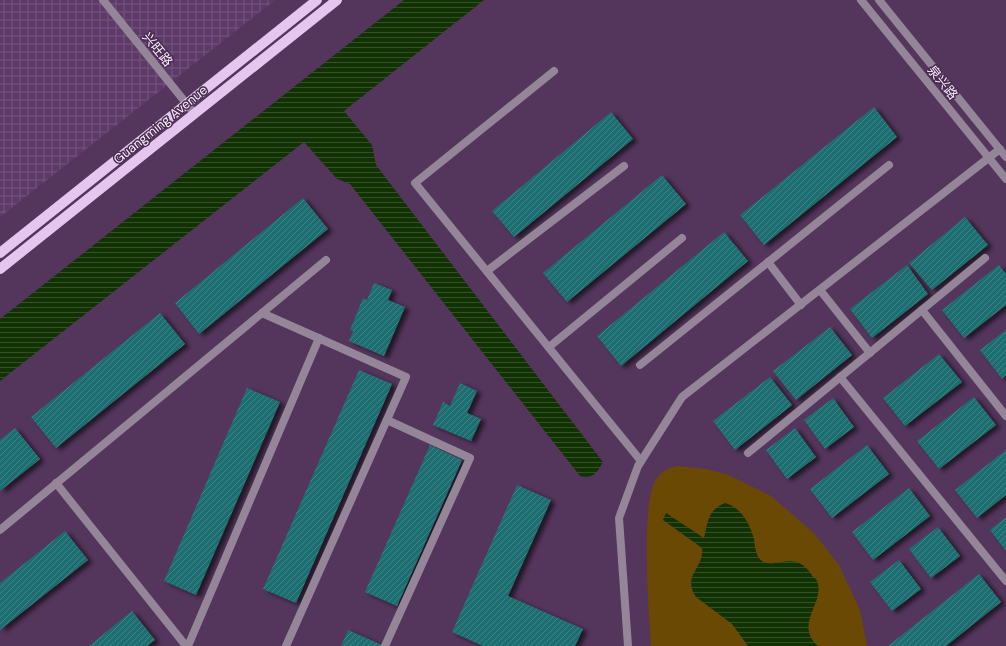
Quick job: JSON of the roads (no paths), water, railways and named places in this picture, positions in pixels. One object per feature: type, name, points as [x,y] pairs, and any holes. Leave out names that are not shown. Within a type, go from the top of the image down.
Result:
[{"type":"main road","name":"Guangming Avenue","points":[[0,252],[317,0]]},
{"type":"main road","name":"Guangming Avenue","points":[[0,269],[337,0]]},
{"type":"street","name":"兴旺路","points":[[103,0],[194,113]]},
{"type":"street","name":"泉兴路","points":[[861,0],[1006,179]]},
{"type":"street","name":"泉兴路","points":[[879,0],[1006,157]]},
{"type":"street","points":[[554,71],[415,182],[641,460]]},
{"type":"street","points":[[628,646],[619,518],[641,460],[682,398],[1000,149]]},
{"type":"street","points":[[640,365],[889,165]]},
{"type":"street","points":[[487,271],[624,166]]},
{"type":"street","points":[[549,347],[682,238]]},
{"type":"street","points":[[748,454],[985,258]]},
{"type":"street","points":[[0,530],[326,260]]},
{"type":"street","points":[[768,262],[801,305]]},
{"type":"street","points":[[820,290],[870,353]]},
{"type":"street","points":[[922,310],[1006,416]]},
{"type":"street","points":[[262,313],[406,377],[286,646]]},
{"type":"street","points":[[56,483],[187,646],[319,338]]},
{"type":"street","points":[[840,377],[1006,581]]},
{"type":"street","points":[[386,646],[470,458],[387,420]]}]
